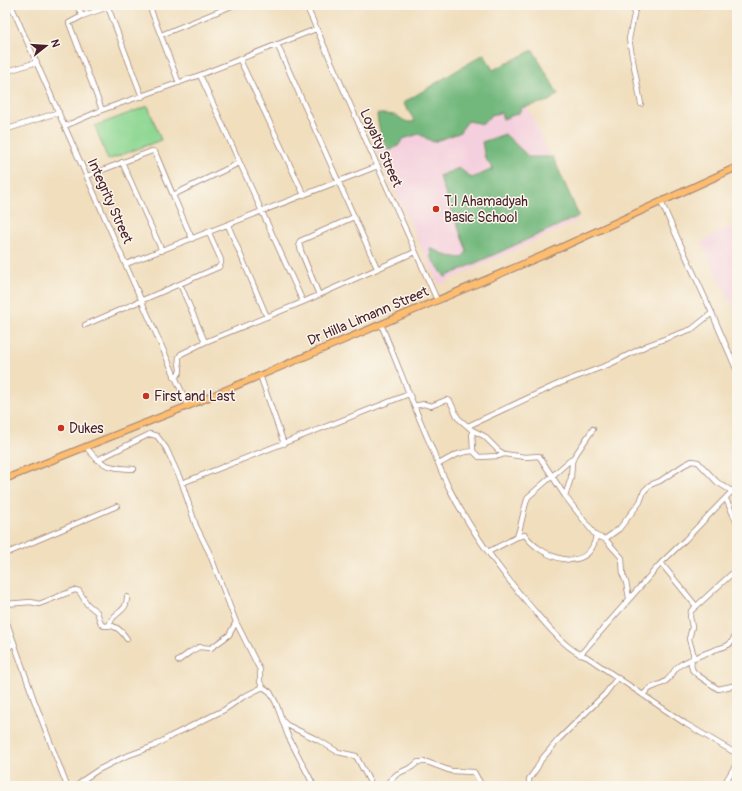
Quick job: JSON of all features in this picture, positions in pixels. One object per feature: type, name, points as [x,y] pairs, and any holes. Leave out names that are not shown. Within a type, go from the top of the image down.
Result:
[{"type":"highway","name":"Dr Hilla Limann Street","points":[[5,479],[188,406],[382,324],[548,253],[737,167]]},
{"type":"street","name":"Integrity Street","points":[[11,5],[66,126],[174,377],[188,406]]},
{"type":"street","points":[[77,5],[82,16]]},
{"type":"street","points":[[149,5],[179,83]]},
{"type":"street","points":[[161,35],[234,5]]},
{"type":"street","name":"Loyalty Street","points":[[306,5],[437,300]]},
{"type":"street","points":[[636,5],[629,39],[641,104]]},
{"type":"street","points":[[102,110],[69,23],[82,16],[110,6],[142,97]]},
{"type":"street","points":[[66,126],[102,110],[142,97],[240,60],[316,29]]},
{"type":"street","points":[[277,44],[377,268]]},
{"type":"street","points":[[240,60],[304,196]]},
{"type":"street","points":[[5,72],[37,62]]},
{"type":"street","points":[[200,75],[303,302]]},
{"type":"street","points":[[5,130],[59,112]]},
{"type":"street","points":[[87,176],[149,151],[155,152],[192,239]]},
{"type":"street","points":[[122,162],[162,251]]},
{"type":"street","points":[[173,195],[239,163]]},
{"type":"street","points":[[126,264],[378,166]]},
{"type":"street","points":[[661,202],[737,371]]},
{"type":"street","points":[[319,295],[299,243],[300,241],[354,217]]},
{"type":"street","points":[[228,225],[268,317]]},
{"type":"street","points":[[85,325],[219,268],[221,260],[209,233]]},
{"type":"street","points":[[174,377],[180,372],[178,357],[205,342],[303,302],[415,252]]},
{"type":"street","points":[[180,284],[205,342]]},
{"type":"street","points":[[470,428],[558,384],[610,364],[648,345],[692,329],[712,313]]},
{"type":"street","points":[[382,324],[409,394],[450,490],[507,580],[564,643],[686,724],[737,754]]},
{"type":"street","points":[[260,375],[284,444]]},
{"type":"street","points":[[182,483],[409,394]]},
{"type":"street","points":[[414,406],[424,404],[431,406],[446,400],[450,401],[458,418],[470,428],[484,436],[504,454],[525,457],[539,456],[565,496],[596,536],[605,539],[622,558],[623,575],[629,598]]},
{"type":"street","points":[[470,428],[474,438],[472,444],[473,451],[478,456],[499,456],[504,454]]},
{"type":"street","points":[[565,496],[572,478],[572,462],[574,457],[593,429]]},
{"type":"street","points":[[97,460],[150,434],[161,440],[182,483],[196,526],[220,578],[236,622],[260,670],[260,682],[263,688],[270,692],[276,703],[288,736],[314,786]]},
{"type":"street","points":[[86,447],[97,460],[112,467],[134,469]]},
{"type":"street","points":[[439,464],[454,455],[462,452],[473,451]]},
{"type":"street","points":[[518,537],[528,497],[574,457]]},
{"type":"street","points":[[605,539],[619,529],[640,502],[644,491],[650,485],[660,482],[684,464],[692,461],[698,462],[717,482],[732,492]]},
{"type":"street","points":[[580,655],[661,563],[726,499],[737,486]]},
{"type":"street","points":[[726,499],[737,523]]},
{"type":"street","points":[[5,554],[117,506]]},
{"type":"street","points":[[488,552],[525,535],[529,541],[548,555],[571,560],[582,558],[588,554],[593,548],[596,536]]},
{"type":"street","points":[[661,563],[696,606]]},
{"type":"street","points":[[737,569],[691,611],[690,617],[692,627],[689,639],[693,658],[691,664],[694,672],[718,689],[737,685]]},
{"type":"street","points":[[5,604],[31,602],[39,604],[75,590],[78,591],[87,604],[97,612],[104,626],[109,625],[118,629],[123,632],[127,639]]},
{"type":"street","points":[[109,625],[112,618],[120,613],[124,608],[127,602],[127,597]]},
{"type":"street","points":[[5,617],[34,700],[67,786]]},
{"type":"street","points":[[178,661],[199,647],[211,648],[228,635],[236,622]]},
{"type":"street","points":[[643,695],[648,688],[664,682],[673,675],[675,669],[693,658],[728,645],[733,641],[734,636],[737,633]]},
{"type":"street","points":[[5,652],[14,642]]},
{"type":"street","points":[[529,786],[529,779],[541,760],[605,694],[617,678]]},
{"type":"street","points":[[77,786],[82,780],[98,770],[124,757],[154,746],[170,736],[224,710],[243,697],[263,688]]},
{"type":"street","points":[[281,718],[287,725],[313,737],[338,752],[356,756],[371,784],[375,786]]},
{"type":"street","points":[[732,751],[737,747]]},
{"type":"street","points":[[723,786],[737,760]]},
{"type":"street","points":[[384,786],[397,774],[407,768],[412,767],[418,762],[427,762],[451,771],[474,772],[482,786]]},
{"type":"street","points":[[735,766],[737,773]]},
{"type":"shaded area","points":[[519,87],[578,221],[439,285],[375,149]]},
{"type":"shaded area","points":[[737,223],[737,316],[701,242]]},
{"type":"green space","points":[[533,50],[558,94],[549,101],[521,108],[519,113],[503,119],[501,113],[491,115],[483,124],[468,121],[459,133],[433,142],[419,134],[403,139],[398,146],[389,151],[384,142],[378,124],[377,114],[394,115],[409,122],[415,121],[403,103],[484,54],[493,70]]},
{"type":"green space","points":[[148,106],[161,140],[108,160],[95,126]]},
{"type":"green space","points":[[505,134],[529,157],[553,157],[579,216],[445,277],[431,258],[430,248],[448,256],[462,258],[467,251],[439,176],[459,168],[472,178],[493,169],[485,158],[482,142]]},
{"type":"place","name":"T.I Ahamadyah Basic School","points":[[436,209]]},
{"type":"place","name":"First and Last","points":[[146,396]]},
{"type":"place","name":"Dukes","points":[[61,428]]}]
